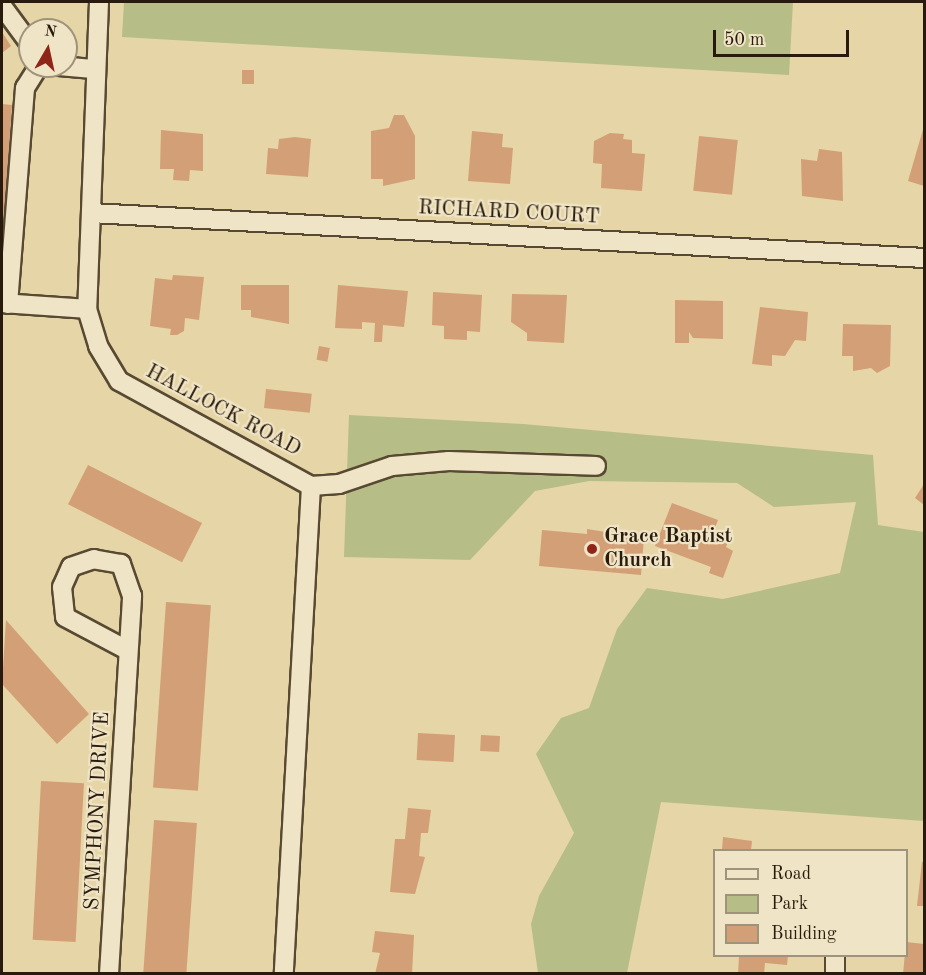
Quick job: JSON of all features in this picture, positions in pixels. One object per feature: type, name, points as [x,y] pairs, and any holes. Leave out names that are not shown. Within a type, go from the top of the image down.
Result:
[{"type":"street","name":"HALLOCK ROAD","points":[[99,2],[87,309],[98,346],[119,381],[311,486],[284,974]]},
{"type":"street","points":[[2,6],[18,28]]},
{"type":"street","points":[[78,68],[96,69]]},
{"type":"street","points":[[31,78],[25,88],[4,304],[87,309]]},
{"type":"street","name":"RICHARD COURT","points":[[91,213],[924,258]]},
{"type":"street","points":[[311,486],[339,484],[392,466],[449,461],[596,466]]},
{"type":"street","name":"SYMPHONY DRIVE","points":[[110,974],[127,650],[132,596],[121,564],[94,559],[71,567],[62,587],[65,616],[127,650]]},
{"type":"street","points":[[835,957],[835,974]]},
{"type":"green space","points":[[124,2],[793,2],[789,75],[122,37]]},
{"type":"green space","points":[[349,415],[523,424],[873,455],[878,525],[924,532],[924,821],[661,802],[627,973],[538,973],[531,924],[539,896],[574,833],[536,754],[561,718],[589,708],[617,629],[647,588],[723,599],[840,573],[856,502],[774,507],[737,483],[589,481],[535,491],[470,560],[344,557]]},
{"type":"building","points":[[2,32],[11,46],[2,53]]},
{"type":"building","points":[[242,70],[254,70],[254,84],[242,84]]},
{"type":"building","points":[[2,104],[12,105],[3,243],[2,243]]},
{"type":"building","points":[[394,115],[404,115],[415,136],[415,179],[383,186],[383,179],[371,179],[371,131],[389,128]]},
{"type":"building","points":[[924,126],[924,186],[908,181]]},
{"type":"building","points":[[161,130],[203,134],[203,171],[190,170],[189,181],[173,180],[174,169],[160,169]]},
{"type":"building","points":[[472,131],[503,134],[502,147],[513,148],[510,184],[468,181]]},
{"type":"building","points":[[610,133],[624,134],[623,139],[632,140],[632,153],[645,154],[642,191],[601,188],[602,164],[593,163],[594,141]]},
{"type":"building","points":[[699,136],[738,140],[732,195],[693,191]]},
{"type":"building","points":[[295,137],[311,139],[308,177],[266,174],[268,148],[278,149],[279,139]]},
{"type":"building","points":[[819,149],[842,152],[843,201],[802,196],[801,159],[817,161]]},
{"type":"building","points":[[173,275],[204,277],[199,320],[185,318],[184,331],[177,335],[170,335],[171,329],[150,326],[155,278],[172,280]]},
{"type":"building","points":[[241,285],[289,285],[289,324],[251,317],[251,310],[241,310]]},
{"type":"building","points":[[338,285],[408,291],[404,327],[383,325],[382,342],[374,342],[375,323],[362,322],[362,329],[335,328]]},
{"type":"building","points":[[433,292],[482,295],[480,332],[467,331],[467,340],[444,339],[444,326],[432,325]]},
{"type":"building","points":[[512,294],[567,295],[564,343],[527,341],[527,333],[511,322]]},
{"type":"building","points":[[675,300],[723,301],[723,339],[693,338],[689,332],[689,343],[675,343]]},
{"type":"building","points":[[760,307],[808,312],[806,341],[795,340],[785,356],[772,355],[772,366],[752,364]]},
{"type":"building","points":[[843,324],[891,325],[890,366],[877,373],[871,368],[853,371],[853,356],[842,356]]},
{"type":"building","points":[[319,346],[330,348],[327,362],[317,360]]},
{"type":"building","points":[[266,389],[312,394],[310,413],[264,408]]},
{"type":"building","points":[[88,465],[202,523],[182,562],[68,504]]},
{"type":"building","points":[[924,484],[924,505],[915,498]]},
{"type":"building","points":[[672,503],[718,520],[710,541],[729,539],[726,547],[733,551],[723,578],[709,573],[711,567],[655,546]]},
{"type":"building","points":[[587,529],[644,538],[641,575],[539,566],[542,530],[587,534]]},
{"type":"building","points":[[166,602],[211,605],[198,791],[153,788]]},
{"type":"building","points":[[6,620],[89,714],[57,744],[2,684]]},
{"type":"building","points":[[418,733],[455,735],[454,762],[417,760]]},
{"type":"building","points":[[481,735],[500,736],[499,752],[480,751]]},
{"type":"building","points":[[41,781],[84,783],[76,942],[33,940]]},
{"type":"building","points":[[408,808],[431,810],[428,833],[421,833],[419,856],[425,857],[415,894],[390,892],[395,839],[405,839]]},
{"type":"building","points":[[154,820],[197,823],[186,974],[143,974]]},
{"type":"building","points":[[723,837],[752,841],[751,849],[722,849]]},
{"type":"building","points":[[922,862],[924,862],[924,906],[917,906]]},
{"type":"building","points":[[375,931],[414,935],[412,974],[375,974],[380,953],[372,952]]},
{"type":"building","points":[[908,942],[924,944],[924,974],[903,974],[905,957],[908,957]]},
{"type":"building","points":[[739,957],[788,957],[787,965],[765,963],[764,974],[738,974]]},
{"type":"place","name":"Grace Baptist Church","points":[[592,549]]}]
